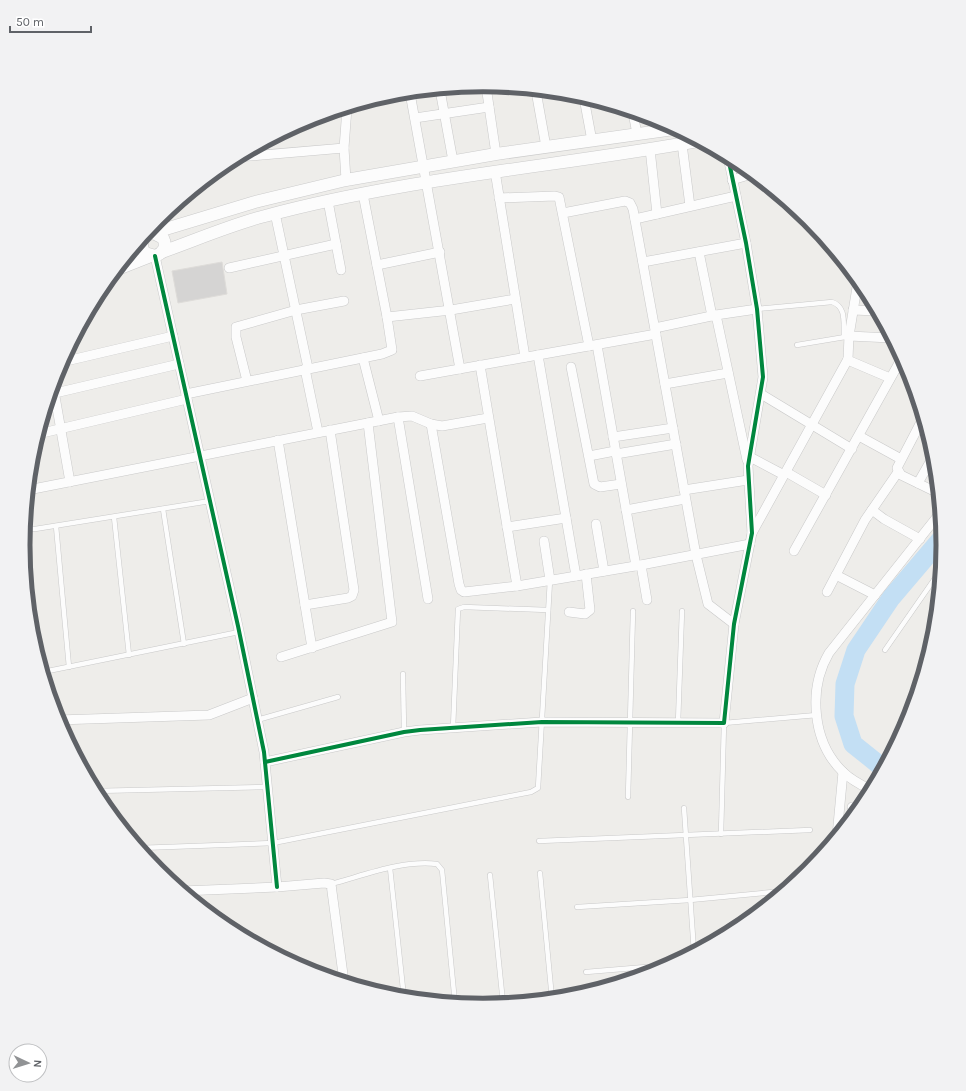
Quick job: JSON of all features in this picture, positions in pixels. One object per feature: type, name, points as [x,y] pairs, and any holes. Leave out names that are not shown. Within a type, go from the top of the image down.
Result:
[{"type":"main road","points":[[157,231],[255,202],[346,180],[496,154],[636,134],[659,129]]},
{"type":"main road","points":[[128,265],[275,213],[328,201],[495,171],[690,143]]},
{"type":"main road","points":[[153,235],[163,238],[165,245],[156,255]]},
{"type":"main road","points":[[142,247],[145,253],[156,255]]},
{"type":"street","points":[[487,92],[496,154]]},
{"type":"street","points":[[441,94],[453,162]]},
{"type":"street","points":[[537,95],[546,147]]},
{"type":"street","points":[[411,98],[451,310],[460,369]]},
{"type":"street","points":[[585,104],[592,141]]},
{"type":"street","points":[[415,118],[489,107]]},
{"type":"street","points":[[346,180],[344,148],[347,114]]},
{"type":"street","points":[[634,119],[636,134]]},
{"type":"street","points":[[682,144],[690,206]]},
{"type":"street","points":[[253,156],[344,148]]},
{"type":"street","points":[[650,149],[657,214]]},
{"type":"street","points":[[265,762],[404,732],[542,722],[724,724],[734,624],[752,533],[748,480],[749,461],[763,377],[763,358],[757,309],[746,243],[729,165]]},
{"type":"street","points":[[495,171],[525,357]]},
{"type":"street","points":[[732,180],[745,176]]},
{"type":"street","points":[[44,433],[187,397],[247,380],[363,358],[392,350],[363,194]]},
{"type":"street","points":[[499,198],[555,196],[559,197],[561,201],[613,437],[638,566],[647,600]]},
{"type":"street","points":[[635,219],[736,196]]},
{"type":"street","points":[[328,201],[341,270]]},
{"type":"street","points":[[563,213],[625,201],[630,203],[635,219],[696,555],[708,604],[734,624]]},
{"type":"street","points":[[275,213],[296,310],[318,432]]},
{"type":"street","points":[[643,262],[746,243]]},
{"type":"street","points":[[228,268],[284,254],[336,244]]},
{"type":"street","points":[[377,265],[440,252]]},
{"type":"street","points":[[698,252],[749,461]]},
{"type":"street","points":[[156,255],[253,698],[265,762],[277,887]]},
{"type":"street","points":[[752,533],[848,359],[846,337],[857,291]]},
{"type":"street","points":[[387,317],[451,310],[515,299]]},
{"type":"street","points":[[247,380],[235,331],[236,327],[296,310],[344,301]]},
{"type":"street","points":[[420,376],[593,345],[656,331],[714,315],[757,309]]},
{"type":"street","points":[[853,310],[870,311]]},
{"type":"street","points":[[70,360],[173,336]]},
{"type":"street","points":[[846,337],[885,338]]},
{"type":"street","points":[[538,355],[566,518],[590,610],[585,614],[569,612]]},
{"type":"street","points":[[363,358],[378,420]]},
{"type":"street","points":[[848,359],[890,378]]},
{"type":"street","points":[[58,390],[179,364]]},
{"type":"street","points":[[794,551],[898,364]]},
{"type":"street","points":[[480,365],[517,586]]},
{"type":"street","points":[[571,367],[594,484],[600,487],[621,484]]},
{"type":"street","points":[[665,384],[728,373]]},
{"type":"street","points":[[761,394],[852,449]]},
{"type":"street","points":[[55,398],[70,482]]},
{"type":"street","points":[[34,489],[398,416],[412,416],[430,424],[442,426],[488,418]]},
{"type":"street","points":[[398,416],[428,599]]},
{"type":"street","points":[[281,657],[389,624],[393,619],[368,423]]},
{"type":"street","points":[[430,424],[461,590],[467,593],[638,566],[750,544]]},
{"type":"street","points":[[827,592],[872,510],[898,472],[897,466],[920,424]]},
{"type":"street","points":[[613,437],[673,428]]},
{"type":"street","points":[[305,605],[348,598],[352,596],[354,590],[330,430]]},
{"type":"street","points":[[859,436],[901,459]]},
{"type":"street","points":[[278,440],[312,648]]},
{"type":"street","points":[[589,456],[676,444]]},
{"type":"street","points":[[749,461],[785,474],[826,495]]},
{"type":"street","points":[[918,483],[928,465]]},
{"type":"street","points":[[898,472],[932,490]]},
{"type":"street","points":[[626,510],[748,480]]},
{"type":"street","points":[[872,510],[884,519],[920,539]]},
{"type":"street","points":[[507,527],[566,518]]},
{"type":"street","points":[[866,787],[843,772],[829,752],[819,731],[817,683],[822,665],[829,653],[935,519]]},
{"type":"street","points":[[596,524],[604,571]]},
{"type":"street","points":[[544,541],[550,580]]},
{"type":"street","points":[[836,575],[875,595]]},
{"type":"street","points":[[64,720],[210,715],[253,698]]},
{"type":"street","points":[[838,826],[843,772]]},
{"type":"street","points":[[190,891],[277,887],[324,882],[331,884],[343,976]]},
{"type":"lane","points":[[757,309],[832,302],[841,307],[846,337],[797,345]]},
{"type":"lane","points":[[31,528],[56,526],[210,501]]},
{"type":"lane","points":[[163,509],[184,644]]},
{"type":"lane","points":[[114,517],[129,655]]},
{"type":"lane","points":[[56,526],[68,667]]},
{"type":"lane","points":[[885,650],[935,579]]},
{"type":"lane","points":[[146,848],[273,843],[531,792],[538,788],[540,781],[550,580]]},
{"type":"lane","points":[[453,728],[458,609],[464,607],[548,610]]},
{"type":"lane","points":[[628,797],[633,611]]},
{"type":"lane","points":[[678,723],[682,611]]},
{"type":"lane","points":[[48,671],[239,632]]},
{"type":"lane","points":[[404,674],[404,732]]},
{"type":"lane","points":[[257,720],[338,697]]},
{"type":"lane","points":[[721,834],[724,724],[818,715]]},
{"type":"lane","points":[[102,791],[267,787]]},
{"type":"lane","points":[[684,808],[694,946]]},
{"type":"lane","points":[[539,841],[810,830]]},
{"type":"lane","points":[[331,884],[390,868],[425,863],[437,864],[442,870],[455,998]]},
{"type":"lane","points":[[390,868],[403,991]]},
{"type":"lane","points":[[540,873],[551,993]]},
{"type":"lane","points":[[490,875],[502,998]]},
{"type":"lane","points":[[577,907],[690,900],[775,892]]},
{"type":"lane","points":[[586,972],[651,966]]},
{"type":"building","points":[[222,262],[227,294],[178,303],[172,271]]},
{"type":"waterway","points":[[879,765],[853,744],[844,716],[845,684],[856,650],[891,598],[936,545]]},
{"type":"cycle path","points":[[265,762],[404,732],[420,730],[542,722],[724,723],[734,624],[752,533],[748,466],[763,377],[757,309],[746,243],[730,166]]},
{"type":"cycle path","points":[[155,256],[238,626],[264,752],[277,887]]}]
